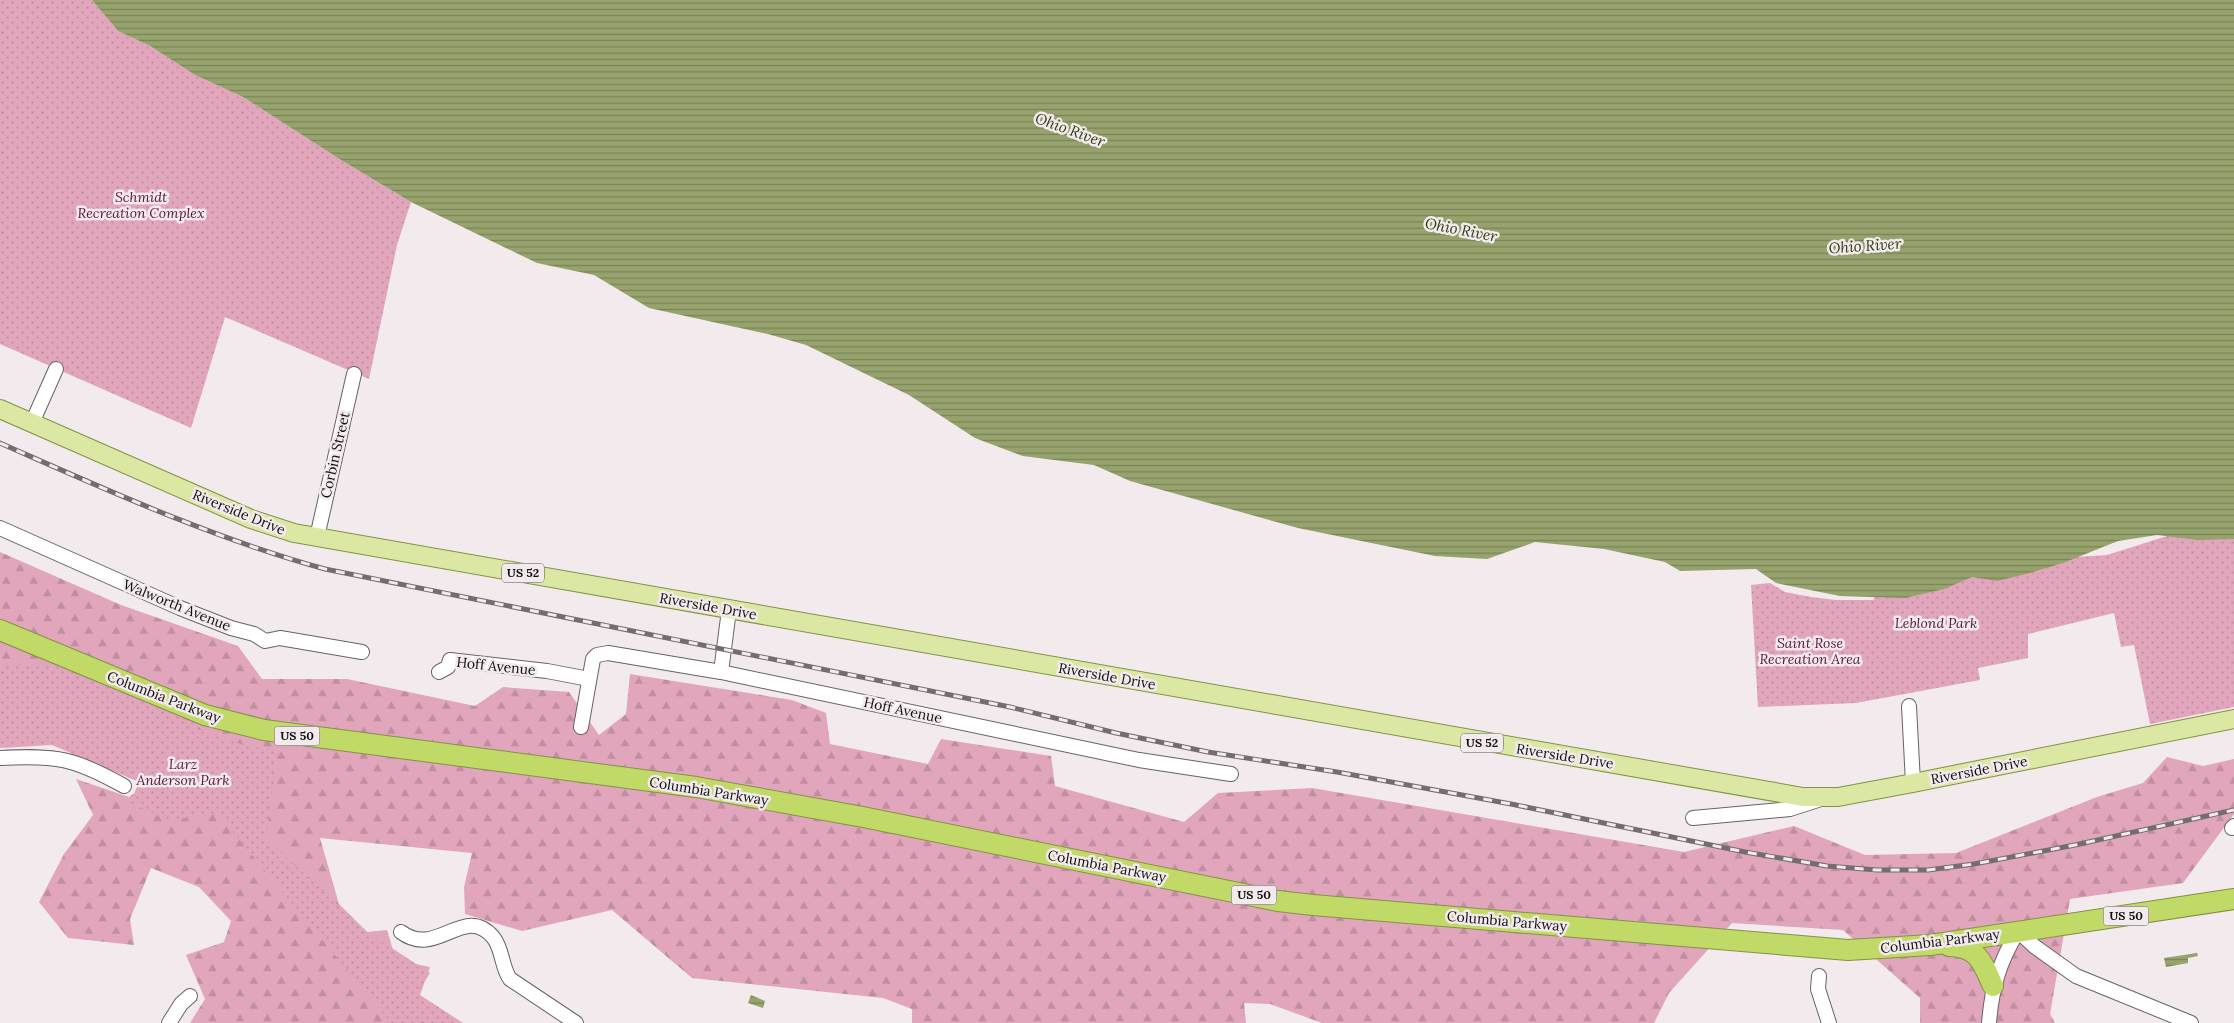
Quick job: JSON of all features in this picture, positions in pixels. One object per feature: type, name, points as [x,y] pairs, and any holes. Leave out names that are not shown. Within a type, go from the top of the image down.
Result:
[{"type":"highway","name":"Columbia Parkway","points":[[0,630],[205,715],[264,730],[696,787],[864,817],[1278,900],[1312,905],[1848,950],[1930,945],[2234,899]]},
{"type":"highway","points":[[1930,945],[1959,946],[1972,950],[1980,958],[1993,986]]},
{"type":"main road","name":"Riverside Drive","points":[[0,409],[251,519],[294,533],[1454,738],[1821,799],[1913,784],[2234,719]]},
{"type":"street","points":[[32,423],[56,369]]},
{"type":"street","name":"Corbin Street","points":[[317,537],[354,374]]},
{"type":"street","name":"Walworth Avenue","points":[[0,528],[180,608],[231,628],[254,634],[265,641],[280,638],[362,652]]},
{"type":"street","points":[[721,672],[729,610]]},
{"type":"street","name":"Hoff Avenue","points":[[439,672],[448,667],[450,660],[589,676],[593,659],[602,653],[721,672],[1139,760],[1231,774]]},
{"type":"street","points":[[581,727],[589,676]]},
{"type":"street","points":[[1908,706],[1913,784]]},
{"type":"street","points":[[0,758],[45,756],[77,762],[124,786]]},
{"type":"street","points":[[1693,818],[1790,809],[1821,799]]},
{"type":"street","points":[[400,932],[409,938],[427,941],[465,926],[482,928],[491,934],[497,944],[506,973],[510,979],[576,1023]]},
{"type":"street","points":[[1989,1023],[1993,986],[2003,956],[2018,932],[2076,976],[2191,1023]]},
{"type":"street","points":[[1819,976],[1818,989],[1830,1023]]},
{"type":"street","points":[[170,1023],[181,1004],[190,996]]},
{"type":"green space","name":"Schmidt Recreation Complex","points":[[0,0],[92,0],[118,31],[150,46],[195,75],[243,97],[411,202],[397,245],[369,379],[225,317],[191,428],[0,344]]},
{"type":"green space","name":"Leblond Park","points":[[2234,524],[2234,707],[2150,724],[2134,645],[2121,647],[2114,613],[2028,634],[2028,658],[1978,668],[1980,680],[1856,703],[1758,707],[1751,585],[1770,583],[1785,592],[1811,597],[1836,600],[1874,600],[1872,570],[2107,555],[2186,530]]},
{"type":"green space","points":[[0,552],[121,605],[238,646],[262,679],[347,679],[475,706],[503,687],[569,692],[599,735],[626,714],[630,674],[792,700],[826,713],[830,744],[928,764],[941,739],[1051,756],[1055,786],[1184,822],[1218,793],[1312,788],[1684,852],[1794,826],[1865,855],[1956,853],[2097,797],[2143,783],[2167,757],[2203,766],[2234,759],[2234,814],[2183,883],[2070,899],[2050,1014],[2055,1023],[1920,1023],[1920,998],[1843,930],[1732,923],[1669,993],[1654,1023],[1322,1023],[1270,1004],[1244,1003],[1246,1023],[912,1023],[912,1009],[883,998],[692,978],[612,910],[522,931],[465,914],[464,887],[472,853],[320,838],[339,904],[367,932],[387,930],[396,960],[430,967],[410,1023],[190,1023],[205,999],[186,955],[224,942],[231,921],[199,887],[151,868],[130,919],[134,945],[68,938],[39,902],[64,854],[93,815],[76,779],[129,797],[143,787],[130,749],[0,693]]},
{"type":"green space","name":"Larz Anderson Park","points":[[52,663],[194,723],[194,728],[250,747],[278,749],[266,838],[366,931],[430,973],[417,993],[463,1023],[391,1023],[218,814],[169,820],[130,803],[139,782],[52,745],[0,748],[0,666]]},
{"type":"water","name":"Ohio River","points":[[92,0],[2234,0],[2234,539],[2198,540],[2157,535],[2118,541],[2063,563],[2026,574],[1997,581],[1972,577],[1944,589],[1905,598],[1840,596],[1776,583],[1756,569],[1680,571],[1665,562],[1604,549],[1535,542],[1487,559],[1435,556],[1298,528],[1130,481],[1094,465],[1023,456],[975,438],[909,395],[806,345],[768,334],[649,308],[594,275],[537,263],[411,202],[243,97],[195,75],[150,46],[118,31]]},
{"type":"water","points":[[2197,953],[2198,956],[2188,958],[2188,963],[2166,967],[2164,958]]},
{"type":"water","points":[[751,995],[765,1001],[763,1008],[748,1003]]},
{"type":"railway","points":[[0,443],[201,528],[283,557],[325,569],[1010,707],[1116,733],[1208,752],[1337,772],[1511,804],[1745,852],[1827,866],[1877,870],[1928,870],[1974,864],[2075,845],[2234,810]]},
{"type":"park label","name":"Saint Rose Recreation Area","points":[[1810,652]]}]
